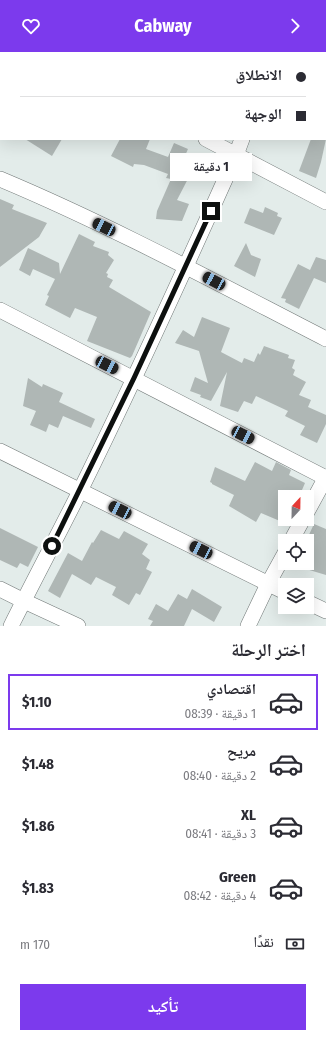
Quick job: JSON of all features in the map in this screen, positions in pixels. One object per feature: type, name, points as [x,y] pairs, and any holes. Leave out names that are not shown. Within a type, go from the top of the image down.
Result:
[{"type":"street","points":[[208,140],[326,202]]},
{"type":"street","points":[[11,626],[80,490],[134,378],[186,267],[242,140]]},
{"type":"street","points":[[0,180],[50,200],[186,267],[326,340]]},
{"type":"street","points":[[0,310],[326,478],[314,499]]},
{"type":"street","points":[[0,451],[278,589]]},
{"type":"street","points":[[248,626],[278,566]]},
{"type":"street","points":[[0,589],[78,626]]},
{"type":"street","points":[[314,606],[326,612]]},
{"type":"building","points":[[27,140],[61,140],[52,156]]},
{"type":"building","points":[[119,140],[150,140],[146,149],[168,157],[174,143],[188,149],[180,167],[191,173],[177,200],[189,204],[182,221],[156,219],[157,211],[171,179],[166,178],[168,174],[144,165],[134,164],[133,167],[111,156]]},
{"type":"building","points":[[311,140],[326,140],[316,178],[299,171]]},
{"type":"building","points":[[0,199],[14,205],[12,209],[47,223],[39,237],[0,267]]},
{"type":"building","points":[[265,207],[278,213],[277,216],[282,218],[274,235],[244,223],[250,208],[263,213]]},
{"type":"building","points":[[79,234],[95,242],[93,246],[109,252],[108,255],[114,260],[106,273],[108,274],[107,277],[113,280],[109,287],[151,312],[130,358],[87,341],[97,317],[75,308],[70,318],[45,305],[49,296],[47,295],[55,279],[33,269],[30,276],[19,270],[28,248],[59,263],[60,274]]},
{"type":"building","points":[[246,243],[251,255],[261,259],[255,277],[234,266]]},
{"type":"building","points":[[316,257],[326,260],[326,283],[314,278],[299,309],[285,302],[286,299],[281,298],[298,264],[310,270]]},
{"type":"building","points":[[202,317],[230,328],[221,352],[242,363],[244,358],[254,362],[258,353],[260,355],[264,346],[289,355],[288,358],[295,360],[292,368],[295,370],[293,375],[306,382],[299,395],[311,400],[308,407],[326,415],[326,424],[317,443],[300,435],[305,426],[285,416],[288,411],[256,396],[252,404],[244,401],[238,412],[220,406],[227,372],[211,401],[190,391],[195,377],[208,383],[199,351],[175,343],[183,330],[194,337]]},
{"type":"building","points":[[28,378],[42,387],[43,384],[63,393],[59,402],[95,419],[91,428],[63,416],[58,428],[49,424],[46,432],[30,425],[36,411],[23,406]]},
{"type":"building","points":[[255,462],[272,471],[276,462],[291,470],[289,475],[305,483],[302,490],[278,490],[278,520],[261,513],[256,522],[229,506],[234,495],[210,482],[215,467],[245,481]]},
{"type":"building","points":[[314,524],[326,529],[326,575],[309,570],[314,570],[314,534],[309,534]]},
{"type":"building","points":[[0,528],[38,547],[28,567],[20,563],[17,568],[0,560]]},
{"type":"building","points":[[101,530],[119,539],[124,531],[148,544],[142,554],[150,560],[146,569],[152,572],[140,595],[136,593],[129,605],[112,595],[116,587],[96,577],[91,585],[72,574],[60,598],[48,591],[68,553],[82,561],[92,542],[93,543]]},
{"type":"building","points":[[192,589],[222,607],[214,622],[192,609],[184,626],[150,626],[153,621],[148,619],[156,604],[168,611],[178,594],[187,599]]},
{"type":"route","points":[[52,546],[134,378],[211,211]]}]
